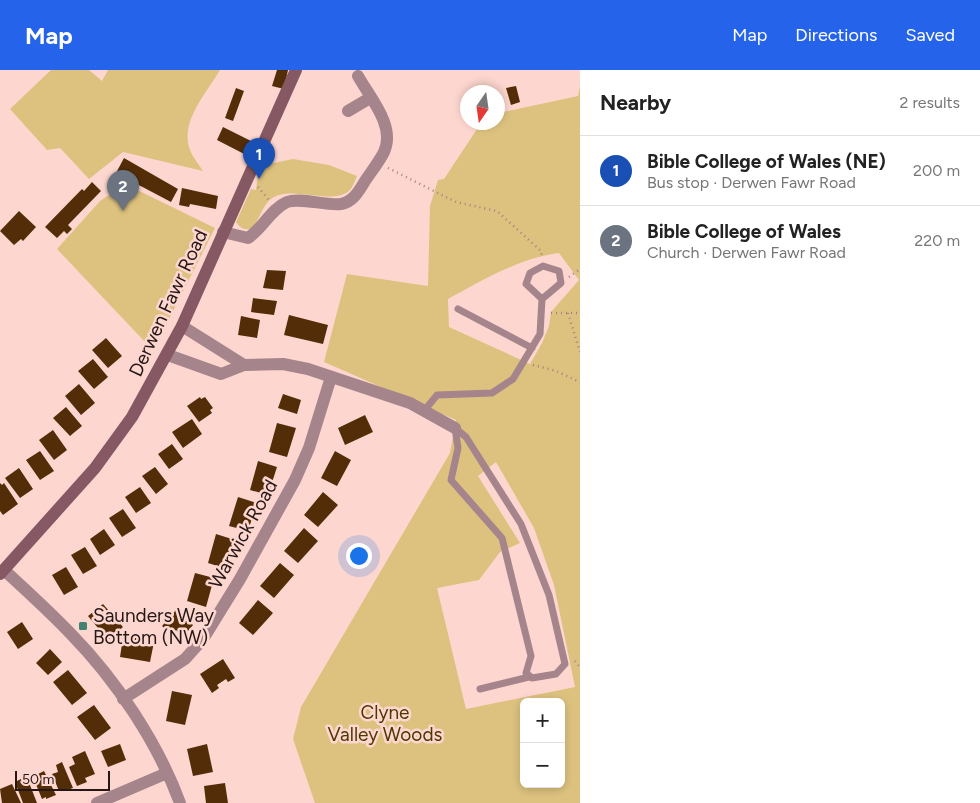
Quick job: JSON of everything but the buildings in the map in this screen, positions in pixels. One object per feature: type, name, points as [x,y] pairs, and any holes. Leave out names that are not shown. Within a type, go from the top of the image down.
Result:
[{"type":"main road","name":"Derwen Fawr Road","points":[[2,572],[95,468],[132,417],[168,355],[182,326],[296,70]]},
{"type":"street","points":[[223,232],[248,238],[259,231],[276,208],[289,201],[341,204],[351,200],[384,152],[388,138],[388,128],[358,76]]},
{"type":"street","points":[[348,111],[370,98]]},
{"type":"street","points":[[182,326],[244,365]]},
{"type":"street","points":[[168,355],[221,374],[244,365],[283,364],[331,377],[410,403],[454,428]]},
{"type":"street","name":"Warwick Road","points":[[123,699],[185,659],[203,639],[240,579],[295,480],[309,448],[331,377]]},
{"type":"street","points":[[2,572],[72,634],[123,699],[150,738],[180,803]]},
{"type":"street","points":[[97,803],[167,773]]},
{"type":"lane","points":[[424,411],[437,395],[492,394],[513,380],[540,334],[542,299],[526,284],[530,273],[543,266],[559,271],[560,283],[542,299]]},
{"type":"lane","points":[[458,309],[532,348]]},
{"type":"lane","points":[[454,428],[466,437],[521,524],[549,595],[565,664],[556,674],[529,677],[480,689]]},
{"type":"lane","points":[[454,428],[458,448],[451,480],[502,538],[531,656],[526,673],[529,677]]},
{"type":"path","points":[[378,162],[456,202],[497,211],[541,251],[543,266]]},
{"type":"path","points":[[248,176],[276,208]]},
{"type":"path","points":[[542,313],[580,313]]},
{"type":"path","points":[[568,313],[580,352]]},
{"type":"path","points":[[524,363],[556,371],[580,382]]},
{"type":"green space","points":[[51,70],[89,70],[102,81],[108,70],[220,70],[197,106],[189,127],[189,147],[203,171],[123,152],[89,179],[60,148],[47,150],[10,109]]},
{"type":"green space","name":"Clyne Valley Woods","points":[[580,86],[580,803],[315,803],[293,739],[301,707],[450,453],[456,420],[324,362],[347,274],[428,286],[430,206],[438,180],[444,179],[476,130],[505,130],[505,112],[578,96]],"holes":[[[559,253],[579,280],[551,312],[549,326],[530,364],[449,327],[448,299],[488,277],[516,265]],[[496,462],[534,528],[554,585],[575,687],[520,698],[565,698],[565,788],[520,788],[520,698],[466,709],[437,588],[479,580],[500,552],[520,543],[478,476]]]},
{"type":"green space","points":[[293,159],[329,165],[357,176],[351,189],[342,195],[280,195],[268,202],[252,228],[245,229],[241,227],[236,222],[251,189],[256,190],[259,166]]},
{"type":"green space","points":[[125,184],[215,228],[158,341],[153,346],[146,343],[57,249],[100,201]]},
{"type":"place","name":"Bible College of Wales (NE)","points":[[259,179]]},
{"type":"place","name":"Bible College of Wales","points":[[123,211]]},
{"type":"place","name":"Saunders Way Bottom (NW)","points":[[83,626]]}]
